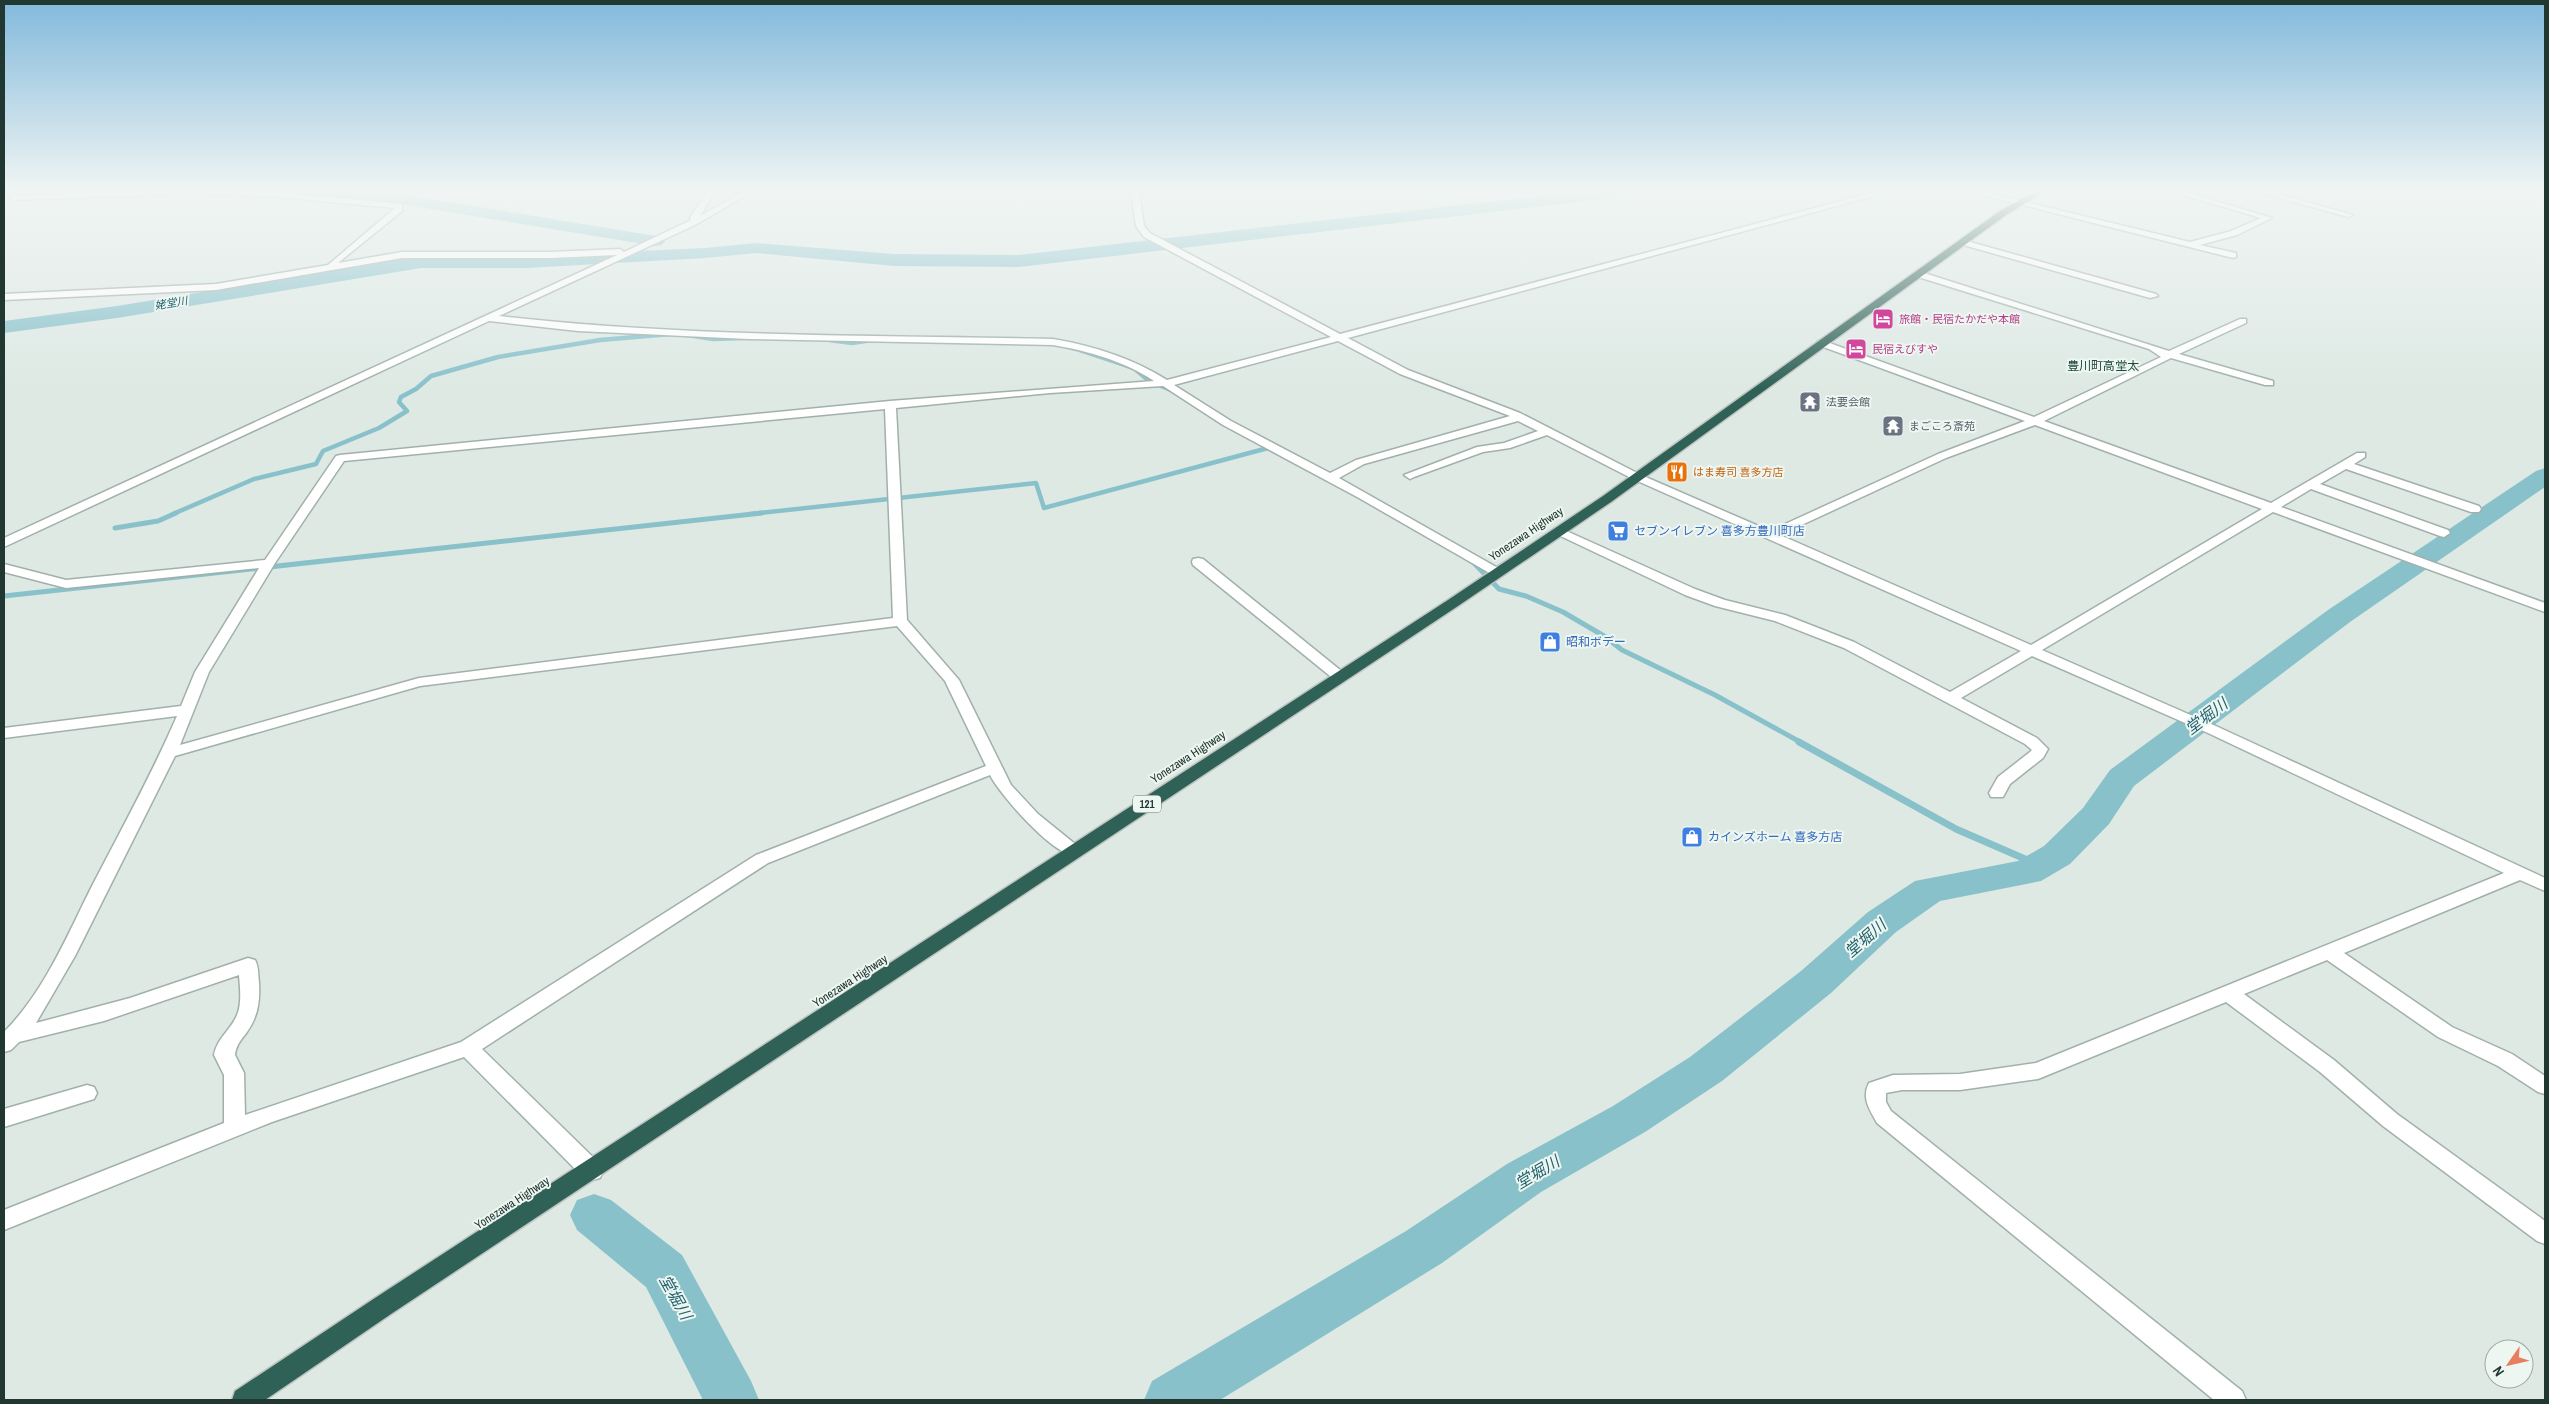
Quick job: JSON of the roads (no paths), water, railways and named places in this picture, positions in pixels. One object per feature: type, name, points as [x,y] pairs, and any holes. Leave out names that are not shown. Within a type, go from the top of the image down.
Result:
[{"type":"highway","name":"Yonezawa Highway","points":[[244,1400],[383,1306],[592,1171],[1558,532],[1941,258]]},
{"type":"street","points":[[332,267],[332,264],[340,258]]},
{"type":"street","points":[[4,297],[216,287],[387,258]]},
{"type":"street","points":[[4,543],[617,258]]},
{"type":"street","points":[[1190,258],[1404,372],[1519,416],[1637,477],[2213,730],[2545,885]]},
{"type":"street","points":[[9,1039],[27,1021],[66,956],[169,754],[202,672],[269,563],[337,460],[343,457],[890,404],[1050,390],[1168,384],[1639,258]]},
{"type":"street","points":[[2018,258],[2153,296]]},
{"type":"street","points":[[1918,274],[2162,352],[2173,353],[2269,383]]},
{"type":"street","points":[[487,318],[578,328],[756,336],[1053,342],[1086,348],[1134,364],[1227,423],[1498,572]]},
{"type":"street","points":[[2173,353],[2243,322]]},
{"type":"street","points":[[1821,343],[2545,608]]},
{"type":"street","points":[[1771,535],[1942,456],[2033,422],[2164,359],[2167,356],[2162,352]]},
{"type":"street","points":[[890,404],[900,621],[952,680],[1004,787],[1032,818],[1074,852]]},
{"type":"street","points":[[1329,478],[1360,462],[1519,416]]},
{"type":"street","points":[[1410,475],[1481,448],[1506,446],[1548,431]]},
{"type":"street","points":[[1951,698],[2361,455]]},
{"type":"street","points":[[2345,465],[2475,509]]},
{"type":"street","points":[[2310,486],[2444,533]]},
{"type":"street","points":[[1558,532],[1690,592],[1780,618],[1849,645],[2031,741],[2040,749],[2037,754],[2004,781],[1997,793]]},
{"type":"street","points":[[1198,562],[1340,677]]},
{"type":"street","points":[[4,568],[66,584],[269,563]]},
{"type":"street","points":[[169,754],[419,682],[900,621]]},
{"type":"street","points":[[4,734],[187,710]]},
{"type":"street","points":[[4,1220],[307,1101],[468,1048],[762,859],[989,770]]},
{"type":"street","points":[[2232,1400],[1884,1117],[1876,1102],[1876,1089],[1886,1083],[1949,1083],[2003,1078],[2038,1071],[2521,873]]},
{"type":"street","points":[[2328,951],[2445,1032],[2505,1060],[2545,1086]]},
{"type":"street","points":[[9,1039],[59,1027],[125,1007],[248,965],[249,1011],[246,1019],[228,1043],[225,1052],[227,1067],[234,1073],[235,1128]]},
{"type":"street","points":[[2227,992],[2326,1066],[2390,1120],[2545,1234]]},
{"type":"street","points":[[468,1048],[592,1171]]},
{"type":"street","points":[[4,1118],[87,1093]]},
{"type":"waterway","name":"姥堂川","points":[[4,327],[117,312],[421,262],[526,262],[615,258]]},
{"type":"waterway","name":"姥堂川","points":[[865,258],[894,260],[1019,261],[1049,258]]},
{"type":"waterway","points":[[173,514],[254,479],[316,464],[323,451],[379,428],[407,411],[399,402],[401,397],[416,389],[431,376],[498,357],[600,340],[671,334],[667,334]]},
{"type":"waterway","points":[[687,335],[713,339],[743,338]]},
{"type":"waterway","points":[[829,340],[852,343],[872,340]]},
{"type":"waterway","points":[[1080,350],[1134,368],[1149,381],[1171,390]]},
{"type":"waterway","points":[[751,514],[1036,483],[1044,508],[1268,448]]},
{"type":"waterway","name":"堂堀川","points":[[1171,1400],[1424,1247],[1524,1178],[1629,1119],[1706,1069],[1816,982],[1882,922],[1929,890],[2028,872],[2057,855],[2096,816],[2122,778],[2339,616],[2545,476]]},
{"type":"waterway","points":[[115,528],[158,521],[176,513]]},
{"type":"waterway","points":[[4,596],[762,513]]},
{"type":"waterway","points":[[1473,562],[1499,589],[1526,596],[1563,612],[1604,636],[1622,650],[1715,695],[1802,743]]},
{"type":"waterway","points":[[1799,742],[1956,829],[2039,865]]},
{"type":"waterway","name":"堂堀川","points":[[594,1215],[664,1271],[732,1400]]},
{"type":"place","name":"旅館・民宿たかだや本館","points":[[1883,319]]},
{"type":"place","name":"民宿えびすや","points":[[1856,349]]},
{"type":"place","name":"法要会館","points":[[1810,402]]},
{"type":"place","name":"まごころ斎苑","points":[[1893,426]]},
{"type":"place","name":"はま寿司 喜多方店","points":[[1677,472]]},
{"type":"place","name":"セブンイレブン 喜多方豊川町店","points":[[1618,531]]},
{"type":"place","name":"昭和ボデー","points":[[1550,642]]},
{"type":"place","name":"カインズホーム 喜多方店","points":[[1692,837]]},
{"type":"district","name":"豊川町高堂太","points":[[2103,366]]}]
